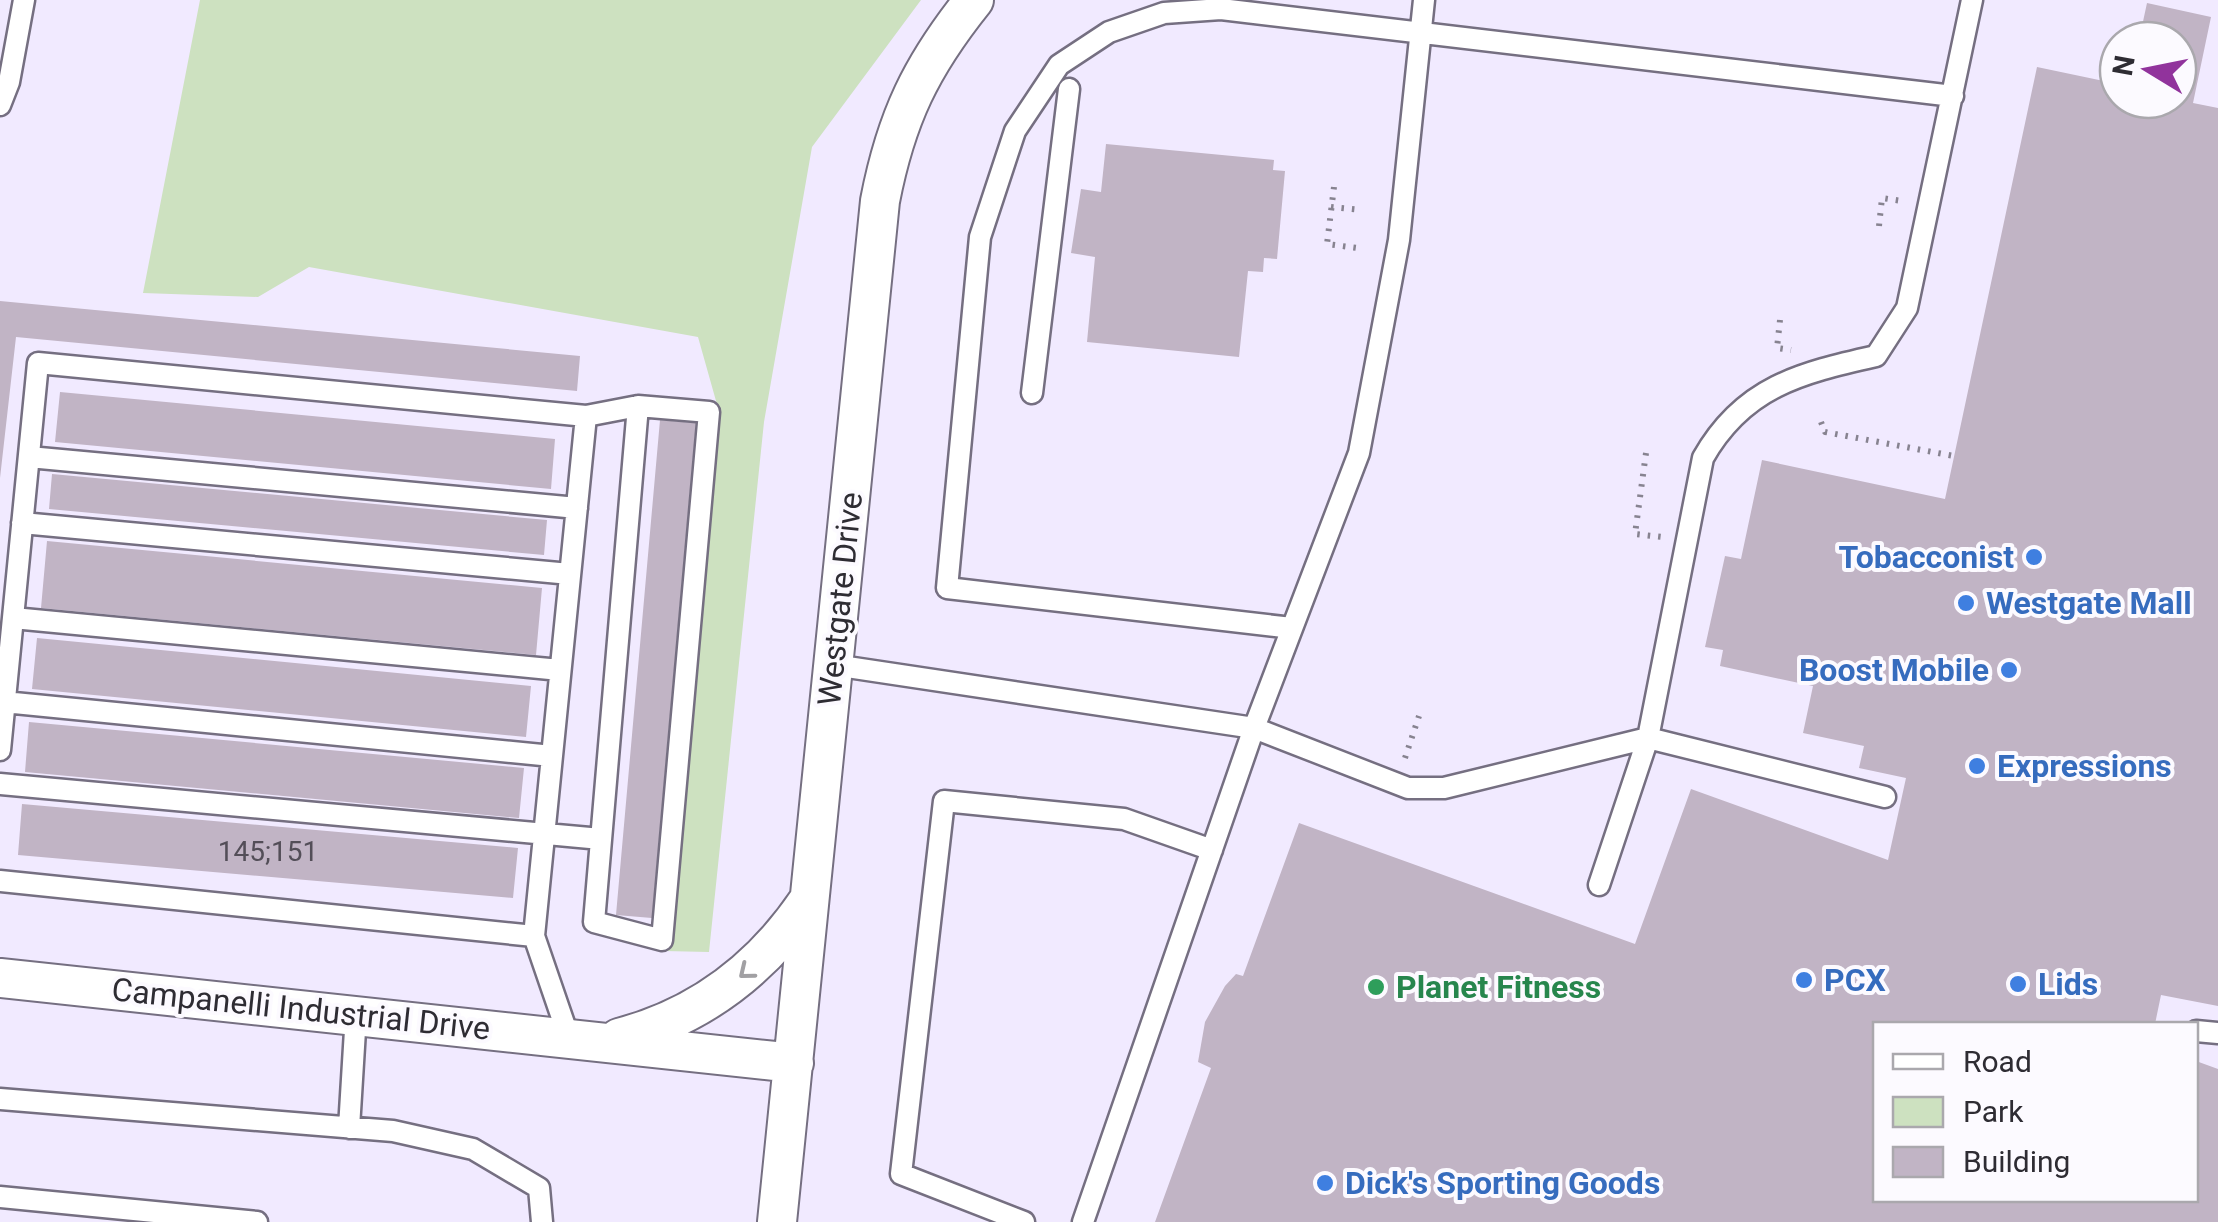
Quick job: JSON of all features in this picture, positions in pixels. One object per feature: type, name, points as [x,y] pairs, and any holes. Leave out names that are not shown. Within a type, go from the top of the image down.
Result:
[{"type":"street","name":"Westgate Drive","points":[[777,1222],[880,201],[890,148],[912,86],[974,0]]},
{"type":"street","name":"Campanelli Industrial Drive","points":[[586,1040],[671,1021],[707,1002],[784,937],[810,899]]},
{"type":"street","name":"Campanelli Industrial Drive","points":[[0,978],[794,1063]]},
{"type":"lane","points":[[0,105],[9,82],[24,0]]},
{"type":"lane","points":[[1083,1222],[1254,728],[1359,454],[1399,240],[1424,0]]},
{"type":"lane","points":[[1599,885],[1648,738],[1703,458],[1721,426],[1757,394],[1821,368],[1876,356],[1907,308],[1972,0]]},
{"type":"lane","points":[[1292,628],[947,588],[980,238],[1016,131],[1059,64],[1110,32],[1164,13],[1221,9],[1953,96]]},
{"type":"lane","points":[[1032,393],[1069,89]]},
{"type":"lane","points":[[0,750],[38,363],[586,416],[638,406],[709,412],[662,940],[594,922],[638,406]]},
{"type":"lane","points":[[586,416],[534,936],[586,1040]]},
{"type":"lane","points":[[29,457],[577,508]]},
{"type":"lane","points":[[22,523],[570,574]]},
{"type":"lane","points":[[13,618],[560,670]]},
{"type":"lane","points":[[834,665],[1254,728],[1408,788],[1444,788],[1648,738],[1885,797]]},
{"type":"lane","points":[[4,702],[552,756]]},
{"type":"lane","points":[[0,784],[601,839]]},
{"type":"lane","points":[[1024,1222],[901,1174],[944,801],[1124,819],[1212,850]]},
{"type":"lane","points":[[0,881],[534,936]]},
{"type":"lane","points":[[349,1128],[356,1014]]},
{"type":"lane","points":[[0,1099],[393,1131],[473,1149],[539,1188],[542,1222]]},
{"type":"lane","points":[[0,1198],[257,1222]]},
{"type":"path","points":[[1334,188],[1327,244],[1357,248]]},
{"type":"path","points":[[1879,226],[1882,198],[1918,202]]},
{"type":"path","points":[[1332,206],[1361,210]]},
{"type":"path","points":[[1780,320],[1776,348],[1797,351]]},
{"type":"path","points":[[1821,422],[1826,432],[1954,456]]},
{"type":"path","points":[[1646,452],[1636,534],[1669,538],[1670,530]]},
{"type":"path","points":[[1405,758],[1419,716]]},
{"type":"green space","points":[[200,0],[921,0],[812,147],[764,422],[709,952],[664,951],[718,408],[698,337],[309,267],[258,297],[143,293]]},
{"type":"building","name":"Westgate Mall","points":[[2147,3],[2211,17],[2198,79],[2198,20],[2143,20]]},
{"type":"building","name":"Westgate Mall","points":[[2037,67],[2098,80],[2098,120],[2198,120],[2198,104],[2218,108],[2218,1006],[2161,995],[2155,1022],[1873,1022],[1873,1202],[2198,1202],[2198,1062],[2218,1069],[2218,1222],[1155,1222],[1211,1068],[1198,1062],[1205,1022],[1225,986],[1236,974],[1243,976],[1299,823],[1635,944],[1691,789],[1888,860],[1906,778],[1859,768],[1864,746],[1803,733],[1813,686],[1720,666],[1723,650],[1705,647],[1725,556],[1741,559],[1762,460],[1945,499]]},
{"type":"building","points":[[1106,144],[1274,160],[1273,170],[1285,171],[1277,259],[1264,258],[1263,272],[1248,271],[1239,357],[1087,342],[1095,257],[1071,253],[1081,189],[1101,192]]},
{"type":"building","points":[[0,301],[580,356],[577,391],[16,337],[0,478]]},
{"type":"building","points":[[60,392],[555,439],[551,489],[55,442]]},
{"type":"building","points":[[660,420],[696,423],[652,918],[616,915]]},
{"type":"building","points":[[52,474],[547,520],[544,555],[49,509]]},
{"type":"building","points":[[47,541],[542,588],[536,655],[41,608]]},
{"type":"building","points":[[37,638],[531,686],[526,737],[32,689]]},
{"type":"building","points":[[29,722],[524,768],[519,818],[25,772]]},
{"type":"building","points":[[22,804],[518,848],[513,898],[18,855]]},
{"type":"place","name":"Tobacconist","points":[[2034,557]]},
{"type":"place","name":"Westgate Mall","points":[[1966,603]]},
{"type":"place","name":"Boost Mobile","points":[[2009,670]]},
{"type":"place","name":"Expressions","points":[[1977,766]]},
{"type":"place","name":"PCX","points":[[1804,980]]},
{"type":"place","name":"Lids","points":[[2018,984]]},
{"type":"place","name":"Planet Fitness","points":[[1376,987]]},
{"type":"place","name":"Dick's Sporting Goods","points":[[1325,1183]]}]
